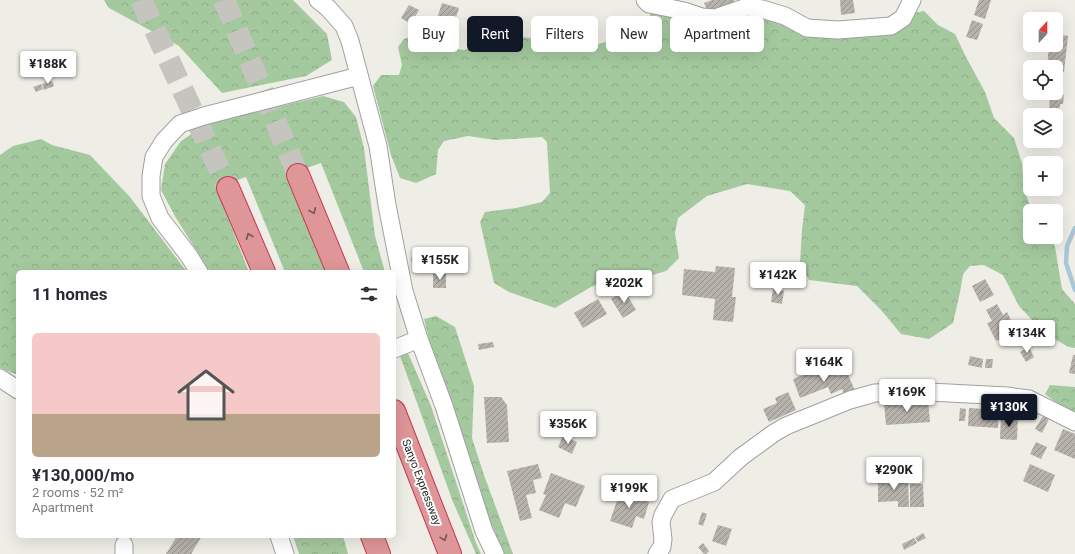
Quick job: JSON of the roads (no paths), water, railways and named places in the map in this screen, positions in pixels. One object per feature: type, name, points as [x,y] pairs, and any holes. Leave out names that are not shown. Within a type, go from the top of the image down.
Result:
[{"type":"highway","points":[[298,175],[337,270]]},
{"type":"highway","points":[[228,188],[263,270]]},
{"type":"highway","name":"Sanyo Expressway","points":[[396,416],[450,554]]},
{"type":"highway","points":[[373,538],[379,554]]},
{"type":"street","points":[[318,0],[328,8],[344,26],[350,41],[378,146],[387,205],[404,291],[407,344],[444,406],[484,531],[495,554]]},
{"type":"street","points":[[645,0],[649,4],[684,11],[702,17],[715,18],[746,7],[762,9],[784,16],[807,28],[838,30],[891,26],[903,18],[912,0]]},
{"type":"street","points":[[198,270],[160,218],[151,196],[151,176],[154,157],[164,141],[180,124],[204,116],[359,76]]},
{"type":"street","points":[[0,378],[16,389]]},
{"type":"street","points":[[657,554],[662,547],[663,539],[661,522],[663,515],[672,499],[714,482],[741,458],[774,433],[786,426],[850,400],[875,393],[910,391],[1007,396],[1029,399],[1075,422]]},
{"type":"street","points":[[280,538],[285,554]]},
{"type":"waterway","points":[[1075,228],[1067,246],[1066,263],[1075,290]]},
{"type":"tunnel","points":[[141,0],[228,188]]},
{"type":"tunnel","points":[[224,0],[298,175]]}]
